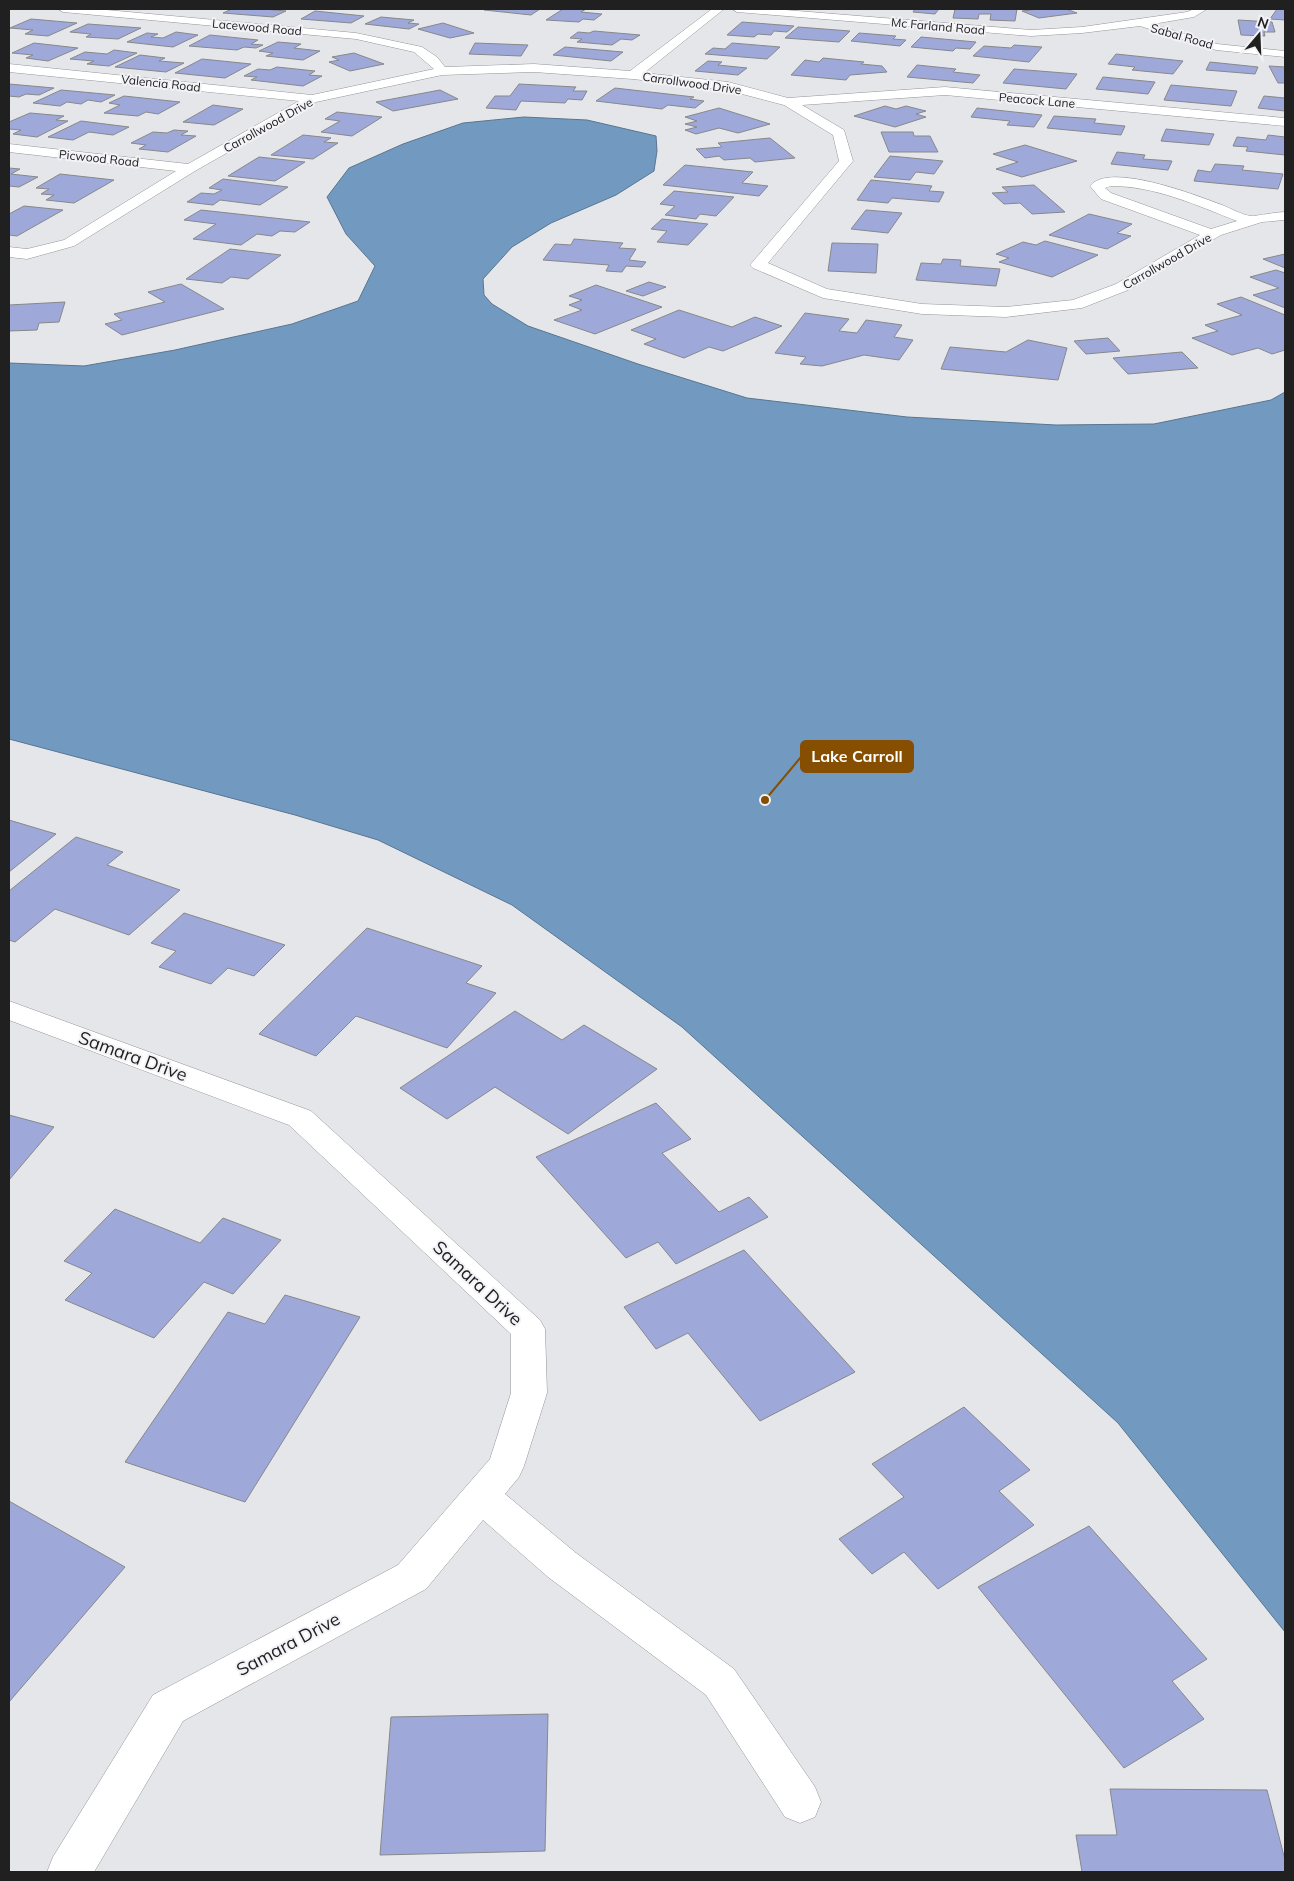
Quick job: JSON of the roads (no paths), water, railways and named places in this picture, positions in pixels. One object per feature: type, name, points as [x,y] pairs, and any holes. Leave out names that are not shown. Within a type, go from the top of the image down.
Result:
[{"type":"street","name":"Lacewood Road","points":[[63,9],[356,36],[418,49],[433,60],[442,71]]},
{"type":"street","points":[[633,75],[719,9]]},
{"type":"street","name":"Mc Farland Road","points":[[737,9],[1032,33],[1082,30],[1138,23],[1190,15],[1202,9]]},
{"type":"street","name":"Sabal Road","points":[[1138,23],[1216,47],[1285,54]]},
{"type":"street","name":"Valencia Road","points":[[9,68],[312,99]]},
{"type":"street","name":"Carrollwood Drive","points":[[9,252],[27,254],[69,243],[190,168],[312,99],[442,71],[534,68],[633,75],[728,86],[788,102],[839,133],[846,161],[758,265],[823,293],[922,309],[1006,312],[1076,305],[1122,287],[1211,234],[1260,218],[1285,216]]},
{"type":"street","name":"Peacock Lane","points":[[788,102],[945,91],[1285,122]]},
{"type":"street","name":"Picwood Road","points":[[9,148],[190,168]]},
{"type":"street","points":[[1211,234],[1106,196],[1097,186],[1101,183],[1122,180],[1138,182],[1251,221]]},
{"type":"street","name":"Samara Drive","points":[[9,1010],[300,1118],[528,1330],[529,1393],[506,1466],[481,1496],[412,1577],[168,1708],[69,1872]]},
{"type":"street","points":[[481,1496],[562,1565],[720,1682],[800,1802]]},
{"type":"water","points":[[524,117],[587,120],[656,136],[657,151],[654,171],[616,195],[551,223],[512,247],[483,279],[484,295],[492,304],[528,326],[638,364],[747,398],[907,417],[1056,425],[1154,424],[1271,400],[1285,392],[1285,1632],[1118,1423],[682,1027],[512,905],[378,840],[295,815],[9,739],[9,363],[84,366],[175,350],[292,324],[358,301],[375,266],[346,234],[327,197],[349,168],[403,144],[463,123]]},
{"type":"place","name":"Lake Carroll","points":[[765,800]]}]
